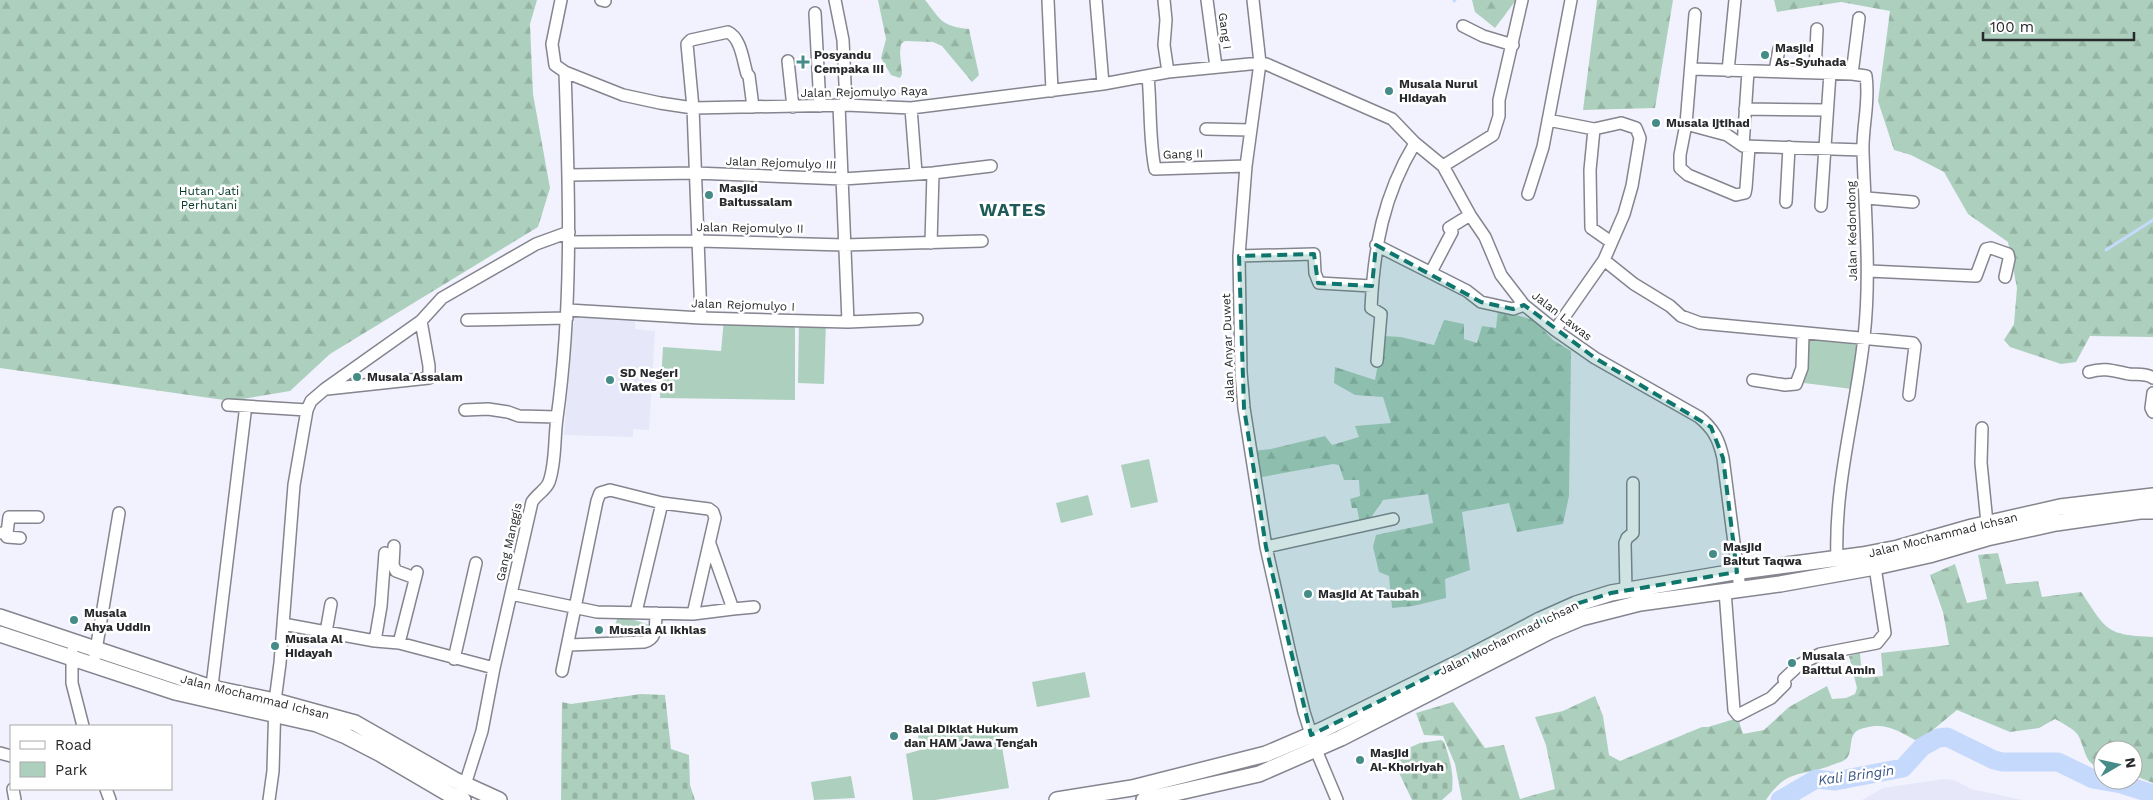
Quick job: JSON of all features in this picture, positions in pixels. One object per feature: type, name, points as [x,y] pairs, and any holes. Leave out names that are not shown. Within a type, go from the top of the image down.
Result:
[{"type":"main road","name":"Jalan Mochammad Ichsan","points":[[1056,800],[1132,788],[1266,754],[1311,735],[1462,661],[1540,620],[1576,604],[1626,591],[1898,548],[1987,523],[2060,507],[2153,496]]},
{"type":"main road","name":"Jalan Mochammad Ichsan","points":[[1144,800],[1259,774],[1316,750],[1562,625],[1607,610],[1875,567],[1929,555],[1987,538],[2056,523],[2140,511],[2153,511]]},
{"type":"main road","name":"Jalan Mochammad Ichsan","points":[[0,617],[72,650],[92,665],[175,692],[211,694],[275,707],[346,736],[457,793],[499,800]]},
{"type":"main road","name":"Jalan Mochammad Ichsan","points":[[0,634],[72,650],[96,649],[211,694]]},
{"type":"street","points":[[561,0],[552,44],[555,65],[565,72]]},
{"type":"street","points":[[835,0],[843,40],[844,245],[848,322]]},
{"type":"street","points":[[1048,0],[1052,91]]},
{"type":"street","points":[[1096,0],[1103,84]]},
{"type":"street","points":[[1164,0],[1166,20],[1164,45],[1168,72]]},
{"type":"street","name":"Gang I","points":[[1207,0],[1216,67]]},
{"type":"street","name":"Jalan Anyar Duwet","points":[[1253,0],[1260,63],[1246,166],[1239,256],[1241,372],[1244,408],[1266,547],[1302,702],[1316,750],[1337,800]]},
{"type":"street","points":[[1443,166],[1493,135],[1499,116],[1499,100],[1522,0]]},
{"type":"street","points":[[1528,194],[1543,147],[1571,0]]},
{"type":"street","points":[[1728,71],[1735,0]]},
{"type":"street","points":[[815,13],[820,106]]},
{"type":"street","points":[[1695,14],[1692,69],[1686,124],[1680,155],[1680,168],[1683,172],[1736,195],[1745,193],[1746,147],[1744,109],[1748,71]]},
{"type":"street","points":[[1692,69],[1852,74],[1859,18]]},
{"type":"street","points":[[1463,26],[1483,36],[1513,45]]},
{"type":"street","points":[[1815,72],[1817,29]]},
{"type":"street","points":[[701,318],[693,108],[687,44],[691,40],[728,32],[733,34],[737,40],[746,74],[749,76],[753,107]]},
{"type":"street","points":[[1775,71],[1779,49]]},
{"type":"street","points":[[788,61],[793,107]]},
{"type":"street","name":"Jalan Rejomulyo Raya","points":[[565,72],[622,94],[693,108],[843,105],[911,108],[1103,84],[1168,72],[1260,63]]},
{"type":"street","name":"Jalan Lawas","points":[[1260,63],[1392,119],[1415,143],[1443,166],[1485,237],[1501,275],[1524,305],[1595,358],[1699,417],[1711,427],[1718,440],[1723,458],[1737,572],[1732,590],[1734,710],[1738,715],[1771,698],[1785,684],[1784,679],[1799,665],[1820,654],[1877,643],[1885,633],[1875,567]]},
{"type":"street","name":"Gang Manggis","points":[[457,793],[482,731],[494,668],[532,502],[549,481],[568,314],[569,174],[565,72]]},
{"type":"street","points":[[1821,206],[1830,73]]},
{"type":"street","name":"Jalan Kedondong","points":[[1837,559],[1837,506],[1864,338],[1868,270],[1863,150],[1868,89],[1866,76],[1852,74]]},
{"type":"street","name":"Gang II","points":[[1148,76],[1151,105],[1152,154],[1155,169],[1246,166]]},
{"type":"street","points":[[911,108],[916,173]]},
{"type":"street","points":[[1744,109],[1827,110]]},
{"type":"street","points":[[1548,120],[1594,129],[1621,123],[1636,128],[1640,138],[1632,186],[1624,214],[1604,260],[1555,330]]},
{"type":"street","points":[[1686,124],[1727,136],[1746,147],[1863,150]]},
{"type":"street","points":[[1206,129],[1250,130]]},
{"type":"street","points":[[1594,129],[1590,170],[1591,228],[1611,242]]},
{"type":"street","points":[[1377,361],[1381,314],[1372,310],[1376,245],[1402,164],[1415,143]]},
{"type":"street","points":[[1786,202],[1789,147]]},
{"type":"street","name":"Jalan Rejomulyo III","points":[[569,174],[695,173],[843,179],[933,173],[991,166]]},
{"type":"street","points":[[931,243],[933,173]]},
{"type":"street","points":[[1866,198],[1913,202]]},
{"type":"street","points":[[1431,272],[1452,232],[1449,228],[1470,214]]},
{"type":"street","name":"Jalan Rejomulyo II","points":[[306,416],[311,401],[421,321],[442,298],[536,244],[569,237],[844,245],[982,241]]},
{"type":"street","points":[[1376,245],[1467,291],[1481,302],[1513,309],[1524,305]]},
{"type":"street","points":[[1868,270],[1976,276],[1986,249],[1991,248],[2008,254],[2010,259],[2005,277]]},
{"type":"street","points":[[1239,256],[1314,254],[1315,273],[1319,283],[1372,286]]},
{"type":"street","points":[[1604,260],[1634,284],[1670,306],[1681,316],[1700,323],[1803,334],[1864,338],[1914,345],[1909,395]]},
{"type":"street","name":"Jalan Rejomulyo I","points":[[467,320],[568,314],[848,322],[917,319]]},
{"type":"street","points":[[325,390],[429,378],[429,366],[421,321]]},
{"type":"street","points":[[1752,380],[1785,385],[1796,384],[1802,368],[1803,334]]},
{"type":"street","points":[[2089,372],[2099,368],[2111,368],[2129,374],[2149,375],[2153,378]]},
{"type":"street","points":[[2153,393],[2151,408],[2153,412]]},
{"type":"street","points":[[228,405],[306,416],[294,485],[275,707],[273,771],[269,800]]},
{"type":"street","points":[[465,410],[488,409],[519,416],[557,417]]},
{"type":"street","points":[[211,694],[224,592],[229,530],[245,413]]},
{"type":"street","points":[[1982,428],[1981,463],[1987,523]]},
{"type":"street","points":[[1626,591],[1625,543],[1626,538],[1633,533],[1633,483]]},
{"type":"street","points":[[562,671],[600,493],[610,490],[662,503],[709,509],[713,512],[715,518],[693,614]]},
{"type":"street","points":[[636,612],[662,503]]},
{"type":"street","points":[[92,665],[119,513]]},
{"type":"street","points":[[20,538],[7,537],[3,534],[9,517],[38,517]]},
{"type":"street","points":[[1266,547],[1393,519]]},
{"type":"street","points":[[709,544],[733,610]]},
{"type":"street","points":[[376,641],[389,549],[396,570],[416,575],[399,643]]},
{"type":"street","points":[[454,659],[476,563]]},
{"type":"street","points":[[511,594],[597,612],[693,614],[754,607]]},
{"type":"street","points":[[326,632],[331,604]]},
{"type":"street","points":[[569,645],[644,642],[651,640],[654,636],[656,613]]},
{"type":"street","points":[[283,624],[376,641],[399,643],[494,668]]},
{"type":"street","points":[[72,650],[72,683],[83,725]]},
{"type":"highlighted area","points":[[1376,245],[1481,302],[1513,309],[1524,305],[1595,358],[1711,427],[1723,458],[1737,572],[1611,593],[1576,604],[1311,735],[1266,547],[1244,408],[1239,256],[1314,254],[1318,283],[1372,286]]},
{"type":"shaded area","name":"SD Negeri Wates 01","points":[[574,315],[635,316],[635,329],[655,331],[649,430],[633,429],[633,437],[564,435]]},
{"type":"shaded area","points":[[1944,779],[1954,780],[1971,789],[2023,800],[1862,800],[1883,788]]},
{"type":"green space","name":"Hutan Jati Perhutani","points":[[0,0],[537,0],[530,24],[533,94],[550,188],[538,227],[330,354],[290,391],[231,401],[0,368]]},
{"type":"green space","points":[[878,0],[925,0],[942,21],[953,26],[969,29],[979,75],[972,82],[942,46],[933,42],[905,41],[901,44],[900,53],[902,74],[900,78],[891,75],[881,58],[886,39]]},
{"type":"green space","points":[[1472,0],[1516,0],[1495,28],[1475,12]]},
{"type":"green space","points":[[1597,0],[1673,0],[1655,108],[1583,110]]},
{"type":"green space","points":[[1774,0],[2153,0],[2153,337],[2090,336],[2076,362],[2061,364],[2010,347],[2004,340],[2014,324],[2017,288],[2008,242],[1968,214],[1944,172],[1911,155],[1894,150],[1878,101],[1890,11],[1841,2],[1777,12]]},
{"type":"green space","points":[[1498,310],[1534,320],[1553,340],[1571,351],[1569,496],[1563,524],[1517,532],[1509,503],[1462,512],[1470,570],[1445,579],[1446,598],[1413,606],[1392,608],[1389,576],[1379,572],[1373,547],[1376,535],[1433,523],[1428,494],[1383,500],[1370,519],[1360,523],[1357,508],[1352,508],[1350,499],[1360,496],[1359,480],[1344,480],[1339,465],[1333,464],[1257,478],[1253,451],[1271,449],[1325,436],[1332,445],[1359,437],[1355,426],[1391,423],[1383,397],[1355,395],[1334,383],[1335,367],[1375,380],[1383,336],[1401,337],[1434,345],[1444,320],[1464,324],[1464,339],[1477,343],[1482,326],[1496,328]]},
{"type":"green space","points":[[724,319],[795,320],[795,400],[660,398],[663,347],[721,351]]},
{"type":"green space","points":[[799,321],[826,322],[824,384],[798,383]]},
{"type":"green space","points":[[1809,339],[1858,345],[1852,389],[1804,383]]},
{"type":"green space","points":[[1149,459],[1158,502],[1131,508],[1121,465]]},
{"type":"green space","points":[[1088,495],[1093,515],[1061,523],[1056,503]]},
{"type":"green space","points":[[1998,553],[2006,584],[2038,581],[2042,597],[2081,592],[2096,615],[2109,628],[2125,634],[2153,637],[2153,783],[2143,779],[2143,740],[2093,740],[2093,764],[2086,756],[2078,735],[2068,726],[2055,719],[2039,728],[2010,732],[1957,710],[1923,738],[1915,740],[1891,728],[1871,726],[1858,730],[1852,737],[1849,755],[1845,760],[1788,778],[1766,800],[1462,800],[1455,764],[1443,736],[1424,735],[1416,713],[1453,702],[1485,748],[1504,745],[1520,799],[1555,789],[1546,745],[1535,717],[1563,711],[1595,696],[1603,716],[1609,755],[1620,761],[1702,727],[1738,718],[1743,734],[1764,730],[1789,707],[1827,686],[1832,699],[1846,698],[1855,694],[1857,688],[1849,656],[1860,653],[1862,678],[1883,676],[1881,653],[1949,645],[1943,612],[1930,575],[1955,564],[1967,603],[1987,599],[1978,555]]},
{"type":"green space","points":[[626,617],[649,625],[647,637],[611,639],[617,619]]},
{"type":"green space","points":[[1085,672],[1090,697],[1037,707],[1032,682]]},
{"type":"green space","points":[[641,694],[665,695],[671,749],[689,755],[690,785],[695,800],[561,800],[562,702],[571,704]]},
{"type":"green space","points":[[998,723],[1009,788],[935,800],[913,800],[906,754],[920,750],[918,735]]},
{"type":"green space","points":[[1441,740],[1444,742],[1451,766],[1452,791],[1442,800],[1412,800],[1393,760],[1402,757],[1404,750],[1420,743]]},
{"type":"green space","points":[[851,776],[855,798],[814,800],[811,782]]},
{"type":"waterway","points":[[2106,250],[2153,220]]},
{"type":"waterway","name":"Kali Bringin","points":[[1780,800],[1816,779],[1835,781],[1903,768],[1922,747],[1938,738],[1947,737],[1994,760],[2003,762],[2058,762],[2093,779],[2121,784],[2153,794]]},
{"type":"place","name":"Masjid As-Syuhada","points":[[1765,55]]},
{"type":"place","name":"Posyandu Cempaka III","points":[[803,62]]},
{"type":"place","name":"Musala Nurul Hidayah","points":[[1389,91]]},
{"type":"place","name":"Musala Ijtihad","points":[[1656,123]]},
{"type":"place","name":"Masjid Baitussalam","points":[[709,195]]},
{"type":"place","name":"Musala Assalam","points":[[357,377]]},
{"type":"place","name":"SD Negeri Wates 01","points":[[610,380]]},
{"type":"place","name":"Masjid Baitut Taqwa","points":[[1713,554]]},
{"type":"place","name":"Masjid At Taubah","points":[[1308,594]]},
{"type":"place","name":"Musala Ahya Uddin","points":[[74,620]]},
{"type":"place","name":"Musala Al Ikhlas","points":[[599,630]]},
{"type":"place","name":"Musala Al Hidayah","points":[[275,646]]},
{"type":"place","name":"Musala Baittul Amin","points":[[1792,663]]},
{"type":"place","name":"Balai Diklat Hukum dan HAM Jawa Tengah","points":[[894,736]]},
{"type":"place","name":"Masjid Al-Khoiriyah","points":[[1360,760]]},
{"type":"district","name":"WATES","points":[[1013,209]]}]
